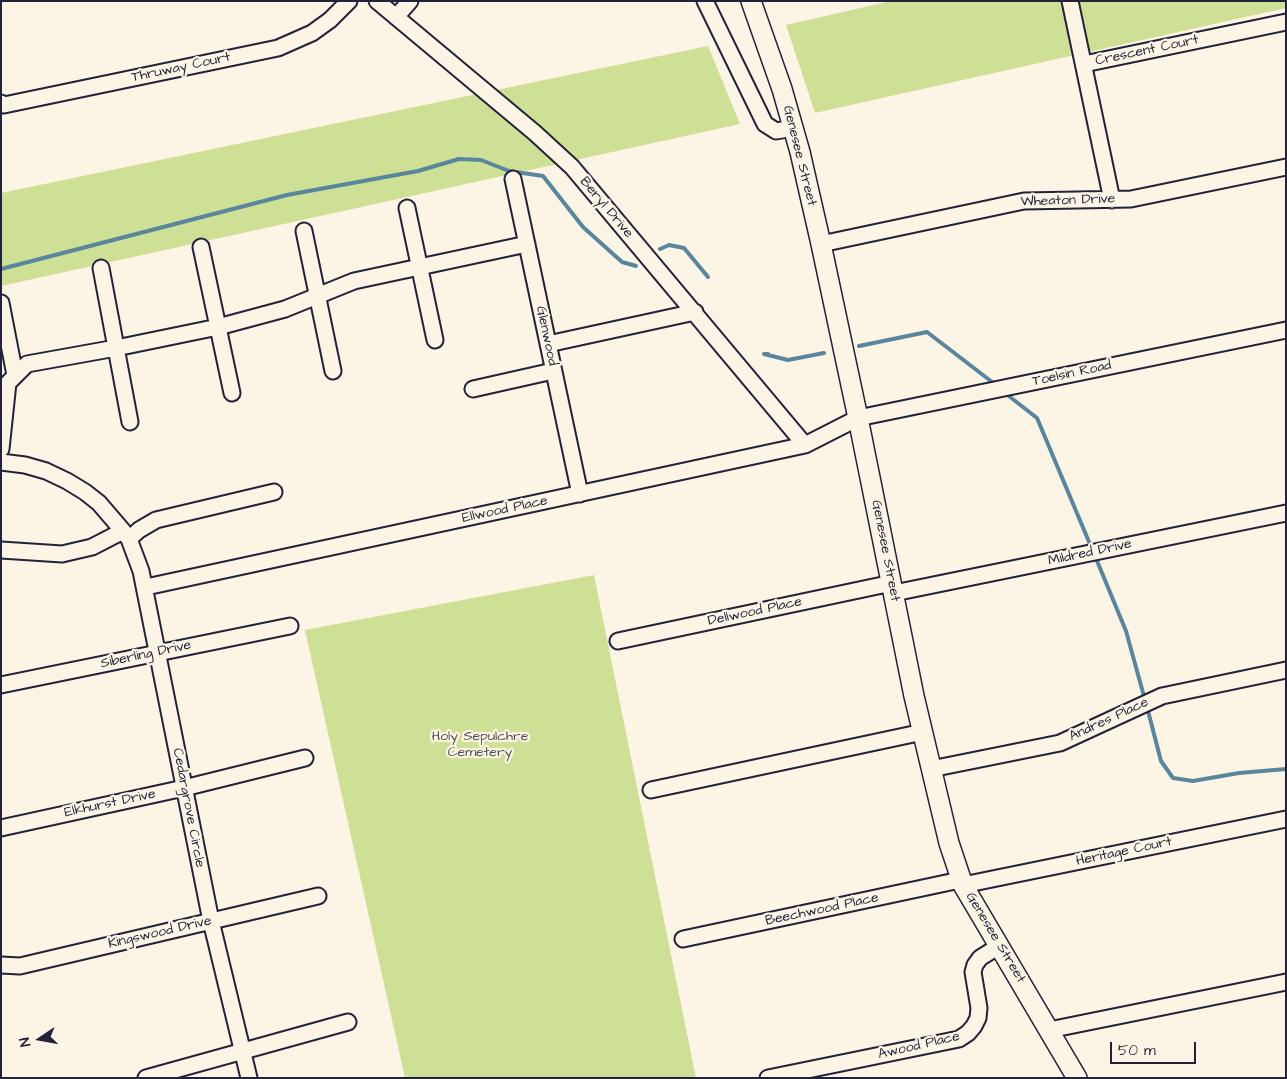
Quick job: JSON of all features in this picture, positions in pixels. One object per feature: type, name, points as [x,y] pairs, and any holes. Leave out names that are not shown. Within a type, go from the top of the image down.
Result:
[{"type":"main road","name":"Genesee Street","points":[[751,1],[794,128],[821,244],[931,769],[949,842],[962,883],[1077,1078]]},
{"type":"street","name":"Thruway Court","points":[[1,102],[4,105],[278,48],[312,33],[330,20],[349,1]]},
{"type":"street","name":"Beryl Drive","points":[[377,1],[528,127],[572,167],[805,445]]},
{"type":"street","points":[[396,17],[410,1]]},
{"type":"street","points":[[705,1],[765,124],[776,131],[794,128]]},
{"type":"street","points":[[1070,1],[1084,64]]},
{"type":"street","name":"Crescent Court","points":[[1112,200],[1084,64],[1286,22]]},
{"type":"street","name":"Wheaton Drive","points":[[821,244],[1024,201],[1131,199],[1286,167]]},
{"type":"street","name":"Glenwood","points":[[513,179],[580,494]]},
{"type":"street","points":[[407,208],[435,340]]},
{"type":"street","points":[[304,231],[334,371]]},
{"type":"street","points":[[1,449],[8,383],[27,364],[218,327],[285,309],[354,281],[527,244]]},
{"type":"street","points":[[201,247],[232,393]]},
{"type":"street","points":[[100,268],[130,422]]},
{"type":"street","points":[[1,304],[15,375]]},
{"type":"street","points":[[548,344],[695,312]]},
{"type":"street","name":"Toelsin Road","points":[[858,418],[1286,330]]},
{"type":"street","points":[[473,389],[553,371]]},
{"type":"street","name":"Ellwood Place","points":[[146,588],[805,445],[858,418]]},
{"type":"street","name":"Cedargrove Circle","points":[[1,462],[39,469],[67,481],[100,503],[126,535],[141,571],[146,588],[211,921],[249,1078]]},
{"type":"street","points":[[1,550],[62,554],[92,547],[126,535],[156,520],[274,492]]},
{"type":"street","name":"Mildred Drive","points":[[893,588],[1286,513]]},
{"type":"street","name":"Dellwood Place","points":[[618,641],[893,588]]},
{"type":"street","name":"Siberling Drive","points":[[1,685],[290,626]]},
{"type":"street","name":"Andres Place","points":[[931,769],[1060,743],[1162,696],[1286,670]]},
{"type":"street","points":[[651,790],[923,732]]},
{"type":"street","name":"Elkhurst Drive","points":[[1,828],[184,788],[305,758]]},
{"type":"street","name":"Heritage Court","points":[[962,883],[1286,819]]},
{"type":"street","name":"Beechwood Place","points":[[683,939],[962,883]]},
{"type":"street","name":"Kingswood Drive","points":[[1,965],[20,966],[318,896]]},
{"type":"street","name":"Awood Place","points":[[768,1078],[959,1039],[968,1033],[978,1018],[979,1008],[973,972],[975,965],[980,958],[999,946]]},
{"type":"street","points":[[1049,1030],[1286,982]]},
{"type":"street","points":[[146,1078],[348,1022]]},
{"type":"green space","points":[[891,1],[1286,1],[1286,8],[815,113],[786,25]]},
{"type":"green space","points":[[708,46],[740,124],[1,286],[1,193]]},
{"type":"green space","name":"Holy Sepulchre Cemetery","points":[[594,575],[696,1078],[405,1078],[305,630]]},
{"type":"waterway","points":[[1,269],[287,195],[418,171],[459,159],[481,160],[509,171],[543,176],[583,227],[622,262],[636,266]]},
{"type":"waterway","points":[[660,249],[669,245],[684,248],[708,277]]},
{"type":"waterway","points":[[859,346],[927,332],[996,385]]},
{"type":"waterway","points":[[768,354],[764,354],[788,360],[824,353]]},
{"type":"waterway","points":[[1005,393],[1037,418],[1092,549]]},
{"type":"waterway","points":[[1095,556],[1126,631],[1145,700]]},
{"type":"waterway","points":[[1147,707],[1161,761],[1173,778],[1193,781],[1239,773],[1286,769]]}]
